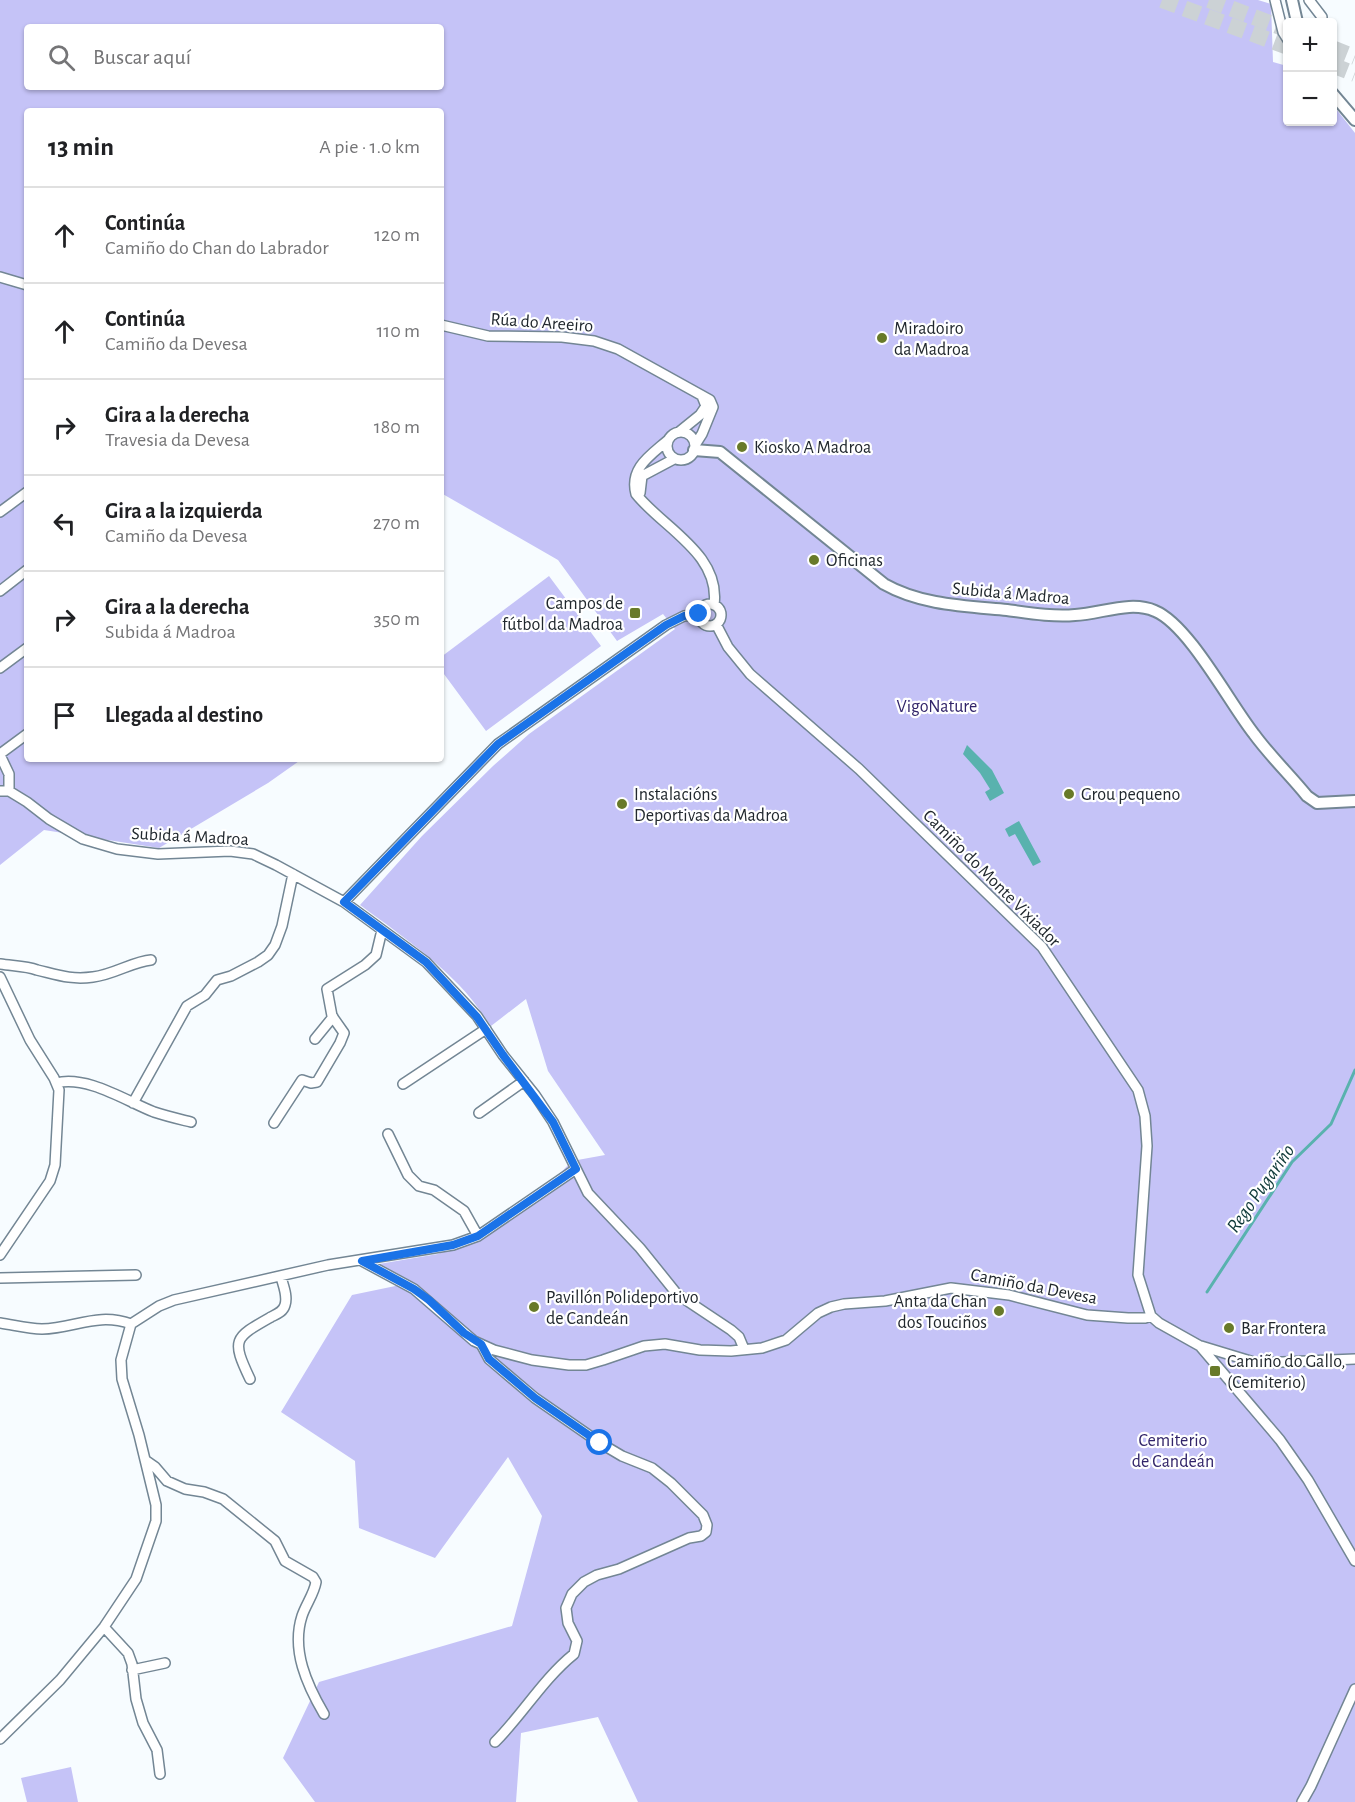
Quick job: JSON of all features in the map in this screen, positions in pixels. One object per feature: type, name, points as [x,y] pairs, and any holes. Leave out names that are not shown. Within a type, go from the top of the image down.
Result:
[{"type":"street","points":[[1275,0],[1283,32]]},
{"type":"street","points":[[1292,0],[1296,18]]},
{"type":"street","points":[[1309,0],[1322,17]]},
{"type":"street","points":[[1337,99],[1355,120]]},
{"type":"street","points":[[0,277],[24,284]]},
{"type":"street","name":"Rúa do Areeiro","points":[[444,326],[488,336],[562,337],[594,341],[618,349],[700,394]]},
{"type":"street","points":[[700,394],[706,406],[700,416],[671,436],[641,464],[636,474],[634,487],[642,501],[694,550],[705,565],[715,593],[714,605]]},
{"type":"street","points":[[642,501],[640,483],[642,476],[674,459],[688,458],[702,434],[713,407],[710,400],[700,394]]},
{"type":"street","points":[[679,432],[691,436],[694,448]]},
{"type":"street","points":[[668,440],[668,451],[674,459]]},
{"type":"street","name":"Subida á Madroa","points":[[694,448],[720,452],[884,584],[903,595],[937,602],[1050,615],[1075,615],[1136,606],[1157,611],[1179,628],[1253,734],[1307,796],[1317,803],[1355,801]]},
{"type":"street","points":[[0,512],[24,494]]},
{"type":"street","points":[[0,591],[24,572]]},
{"type":"street","points":[[699,614],[704,624],[708,626],[716,624],[721,614],[714,605],[706,605],[699,614],[684,616],[666,625],[498,744],[344,902],[426,962],[477,1017],[553,1122],[588,1193],[640,1248],[677,1294],[731,1330],[739,1337],[744,1349]]},
{"type":"street","name":"Camiño do Monte Vixiador","points":[[716,624],[728,647],[750,674],[859,768],[1042,947],[1126,1070],[1138,1090],[1145,1116],[1147,1146],[1138,1275],[1151,1316]]},
{"type":"street","points":[[0,668],[24,650]]},
{"type":"street","name":"Subida á Madroa","points":[[24,736],[0,754],[9,774],[4,791],[70,832],[97,844],[117,849],[158,854],[230,851],[253,854],[344,902]]},
{"type":"street","points":[[133,1102],[187,1006],[205,995],[217,980],[231,976],[263,958],[275,945],[282,926],[293,874]]},
{"type":"street","points":[[274,1123],[302,1080],[310,1083],[317,1082],[344,1033],[333,1017],[327,989],[365,965],[376,955],[382,930]]},
{"type":"street","points":[[0,964],[36,969],[56,976],[76,979],[114,973],[151,960]]},
{"type":"street","points":[[0,977],[30,1040],[59,1090],[55,1165],[50,1181],[0,1255]]},
{"type":"street","points":[[315,1039],[333,1017]]},
{"type":"street","points":[[403,1084],[486,1029]]},
{"type":"street","points":[[56,1083],[64,1081],[87,1083],[157,1113],[191,1122]]},
{"type":"street","points":[[478,1113],[524,1081]]},
{"type":"street","points":[[388,1134],[408,1175],[419,1186],[434,1190],[464,1211],[478,1236]]},
{"type":"street","points":[[0,1739],[60,1680],[105,1627],[136,1579],[156,1521],[156,1505],[146,1460],[121,1372],[121,1360],[131,1324],[159,1306],[174,1300],[328,1265],[453,1245],[478,1236],[576,1169]]},
{"type":"street","name":"Camiño da Devesa","points":[[362,1261],[414,1289],[464,1333],[481,1344],[532,1360],[569,1365],[586,1365],[644,1346],[665,1344],[700,1350],[731,1351],[762,1348],[777,1344],[800,1330],[818,1313],[831,1307],[885,1301],[951,1287],[1009,1295],[1087,1315],[1128,1318],[1151,1316]]},
{"type":"street","points":[[0,1278],[136,1275]]},
{"type":"street","points":[[250,1379],[240,1358],[238,1344],[246,1332],[280,1313],[285,1307],[286,1296],[281,1277]]},
{"type":"street","points":[[1151,1316],[1200,1346],[1257,1363],[1355,1359]]},
{"type":"street","points":[[0,1323],[44,1329],[106,1318],[131,1324]]},
{"type":"street","points":[[481,1344],[489,1359],[535,1398],[600,1443],[622,1456],[652,1468],[671,1482],[703,1515],[707,1525],[706,1532],[701,1536],[689,1538],[619,1569],[597,1575],[584,1582],[572,1594],[566,1608],[568,1623],[577,1641],[574,1654],[556,1668],[509,1728],[495,1742]]},
{"type":"street","points":[[1200,1346],[1280,1440],[1308,1480],[1355,1561]]},
{"type":"street","points":[[146,1460],[167,1482],[223,1499],[275,1541],[285,1561],[313,1577],[316,1582],[302,1615],[299,1645],[305,1677],[324,1713]]},
{"type":"street","points":[[105,1627],[128,1653],[136,1699],[143,1723],[157,1749],[160,1774]]},
{"type":"street","points":[[132,1670],[165,1664]]},
{"type":"street","points":[[1302,1802],[1355,1689]]},
{"type":"green space","points":[[0,0],[1258,0],[1271,4],[1273,62],[1283,65],[1283,126],[1337,126],[1337,110],[1355,133],[1355,1802],[638,1802],[598,1717],[521,1733],[516,1802],[315,1802],[283,1758],[319,1682],[512,1626],[542,1516],[508,1457],[435,1558],[359,1528],[355,1461],[281,1412],[352,1295],[405,1284],[379,1264],[438,1254],[502,1224],[537,1197],[572,1161],[605,1155],[548,1071],[526,999],[491,1026],[468,994],[448,974],[360,905],[422,836],[529,734],[675,629],[663,614],[617,641],[558,560],[444,495],[444,108],[24,108],[24,762],[298,762],[268,783],[159,848],[44,830],[0,865]]},
{"type":"green space","points":[[549,576],[601,646],[486,731],[444,674],[444,655]]},
{"type":"green space","points":[[71,1767],[78,1802],[27,1802],[21,1778]]},
{"type":"shaded area","points":[[967,745],[992,770],[1004,793],[990,801],[985,792],[990,789],[980,773],[963,754]]},
{"type":"shaded area","points":[[1019,821],[1041,862],[1033,866],[1015,834],[1009,837],[1005,829]]},
{"type":"waterway","name":"Rego Pugariño","points":[[1207,1292],[1292,1162],[1331,1124],[1355,1070]]},
{"type":"tunnel","points":[[1162,0],[1283,45]]},
{"type":"tunnel","points":[[1209,0],[1283,28]]},
{"type":"tunnel","points":[[1337,50],[1355,57]]},
{"type":"tunnel","points":[[1337,67],[1355,74]]},
{"type":"place","name":"Miradoiro da Madroa","points":[[882,338]]},
{"type":"place","name":"Kiosko A Madroa","points":[[742,447]]},
{"type":"place","name":"Oficinas","points":[[814,560]]},
{"type":"place","name":"Campos de fútbol da Madroa","points":[[635,613]]},
{"type":"place","name":"Grou pequeno","points":[[1069,794]]},
{"type":"place","name":"Instalacións Deportivas da Madroa","points":[[622,804]]},
{"type":"place","name":"Pavillón Polideportivo de Candeán","points":[[534,1307]]},
{"type":"place","name":"Anta da Chan dos Touciños","points":[[999,1311]]},
{"type":"place","name":"Bar Frontera","points":[[1229,1328]]},
{"type":"place","name":"Camiño do Gallo, (Cemiterio)","points":[[1215,1371]]},
{"type":"route","points":[[600,1443],[535,1398],[489,1359],[481,1344],[464,1333],[429,1300],[414,1289],[362,1261],[453,1245],[478,1236],[576,1169],[553,1122],[477,1017],[426,962],[344,902],[443,799],[513,731],[666,625],[684,616],[699,614]]},
{"type":"park label","name":"VigoNature","points":[[937,706]]},
{"type":"park label","name":"Cemiterio de Candeán","points":[[1173,1450]]}]
